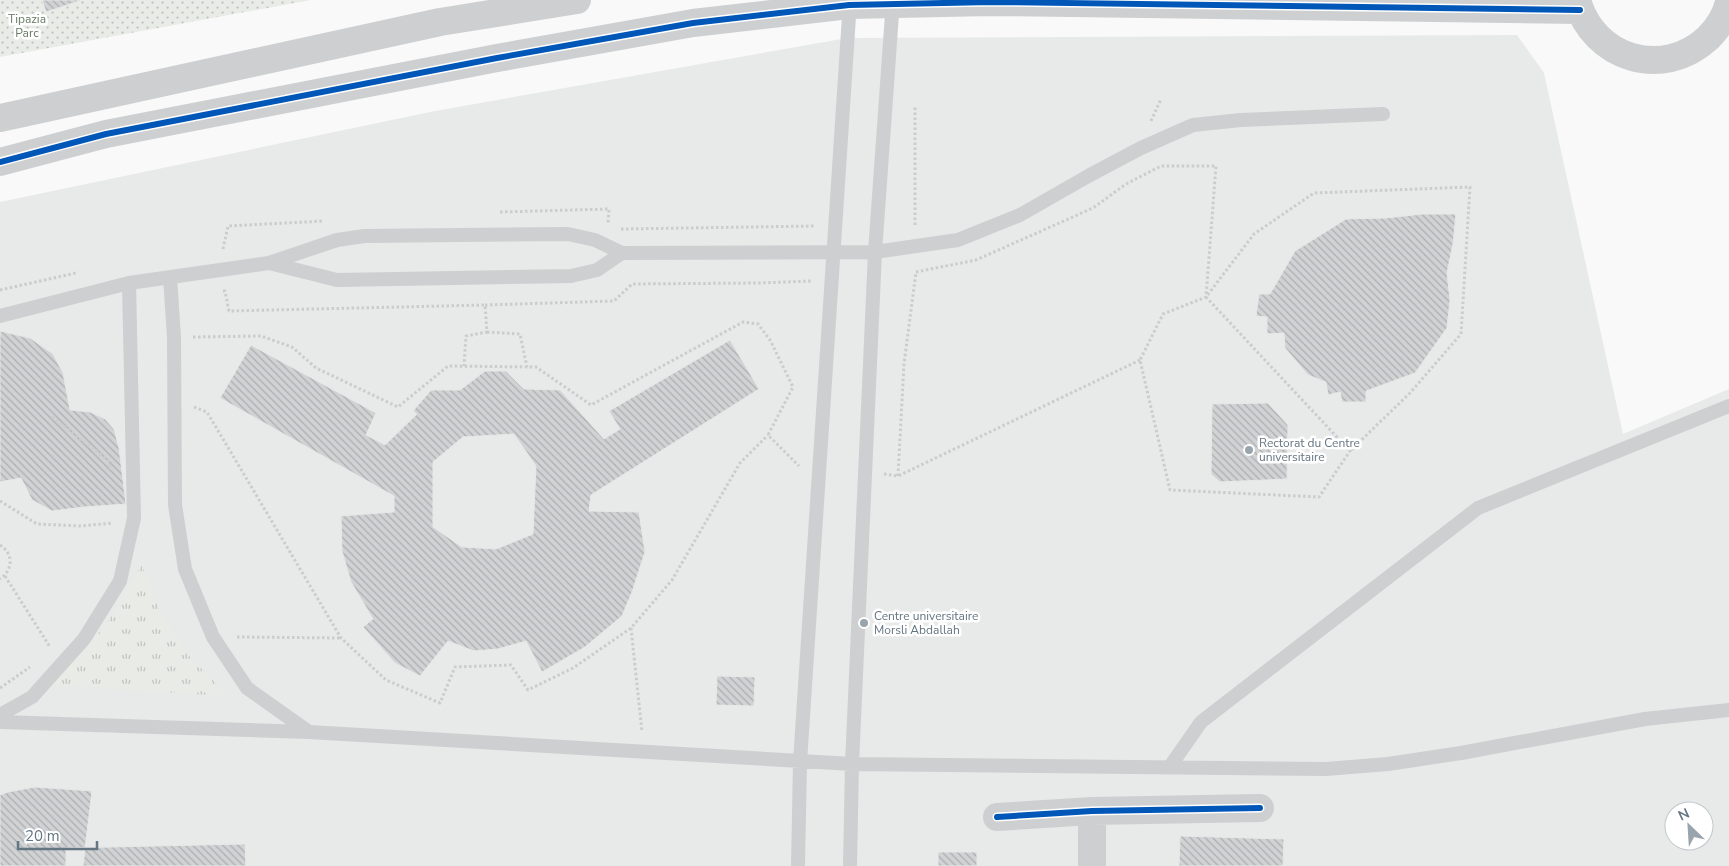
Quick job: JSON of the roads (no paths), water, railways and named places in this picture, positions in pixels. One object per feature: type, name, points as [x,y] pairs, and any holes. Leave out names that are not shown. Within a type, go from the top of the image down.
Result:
[{"type":"street","points":[[0,118],[440,22],[577,0]]},
{"type":"street","points":[[0,162],[106,134],[507,56],[694,23],[849,3],[1578,5],[1587,24],[1597,37],[1609,47],[1624,55],[1639,59],[1656,60],[1687,53],[1700,44],[1722,20],[1729,4]]},
{"type":"street","points":[[997,817],[1092,811],[1260,808]]},
{"type":"street","points":[[1092,811],[1092,866]]},
{"type":"lane","points":[[850,866],[852,764],[875,252],[893,2]]},
{"type":"lane","points":[[798,866],[800,762],[849,3]]},
{"type":"lane","points":[[0,316],[129,283],[269,263],[337,240],[364,236],[568,234],[595,240],[622,253],[665,254],[875,252],[958,240],[1020,215],[1133,152],[1193,125],[1241,120],[1383,114]]},
{"type":"lane","points":[[269,263],[337,280],[571,276],[596,270],[622,253]]},
{"type":"lane","points":[[170,277],[174,337],[174,505],[185,569],[213,637],[247,688],[309,732]]},
{"type":"lane","points":[[0,715],[32,697],[84,639],[120,581],[134,518],[129,283]]},
{"type":"lane","points":[[1169,768],[1201,722],[1478,508],[1729,406]]},
{"type":"lane","points":[[0,722],[309,732],[852,764],[1326,770],[1388,764],[1461,753],[1645,719],[1729,710]]},
{"type":"place","name":"Rectorat du Centre universitaire","points":[[1249,450]]},
{"type":"place","name":"Centre universitaire Morsli Abdallah","points":[[864,623]]},
{"type":"park label","name":"Tipazia Parc","points":[[27,26]]}]
